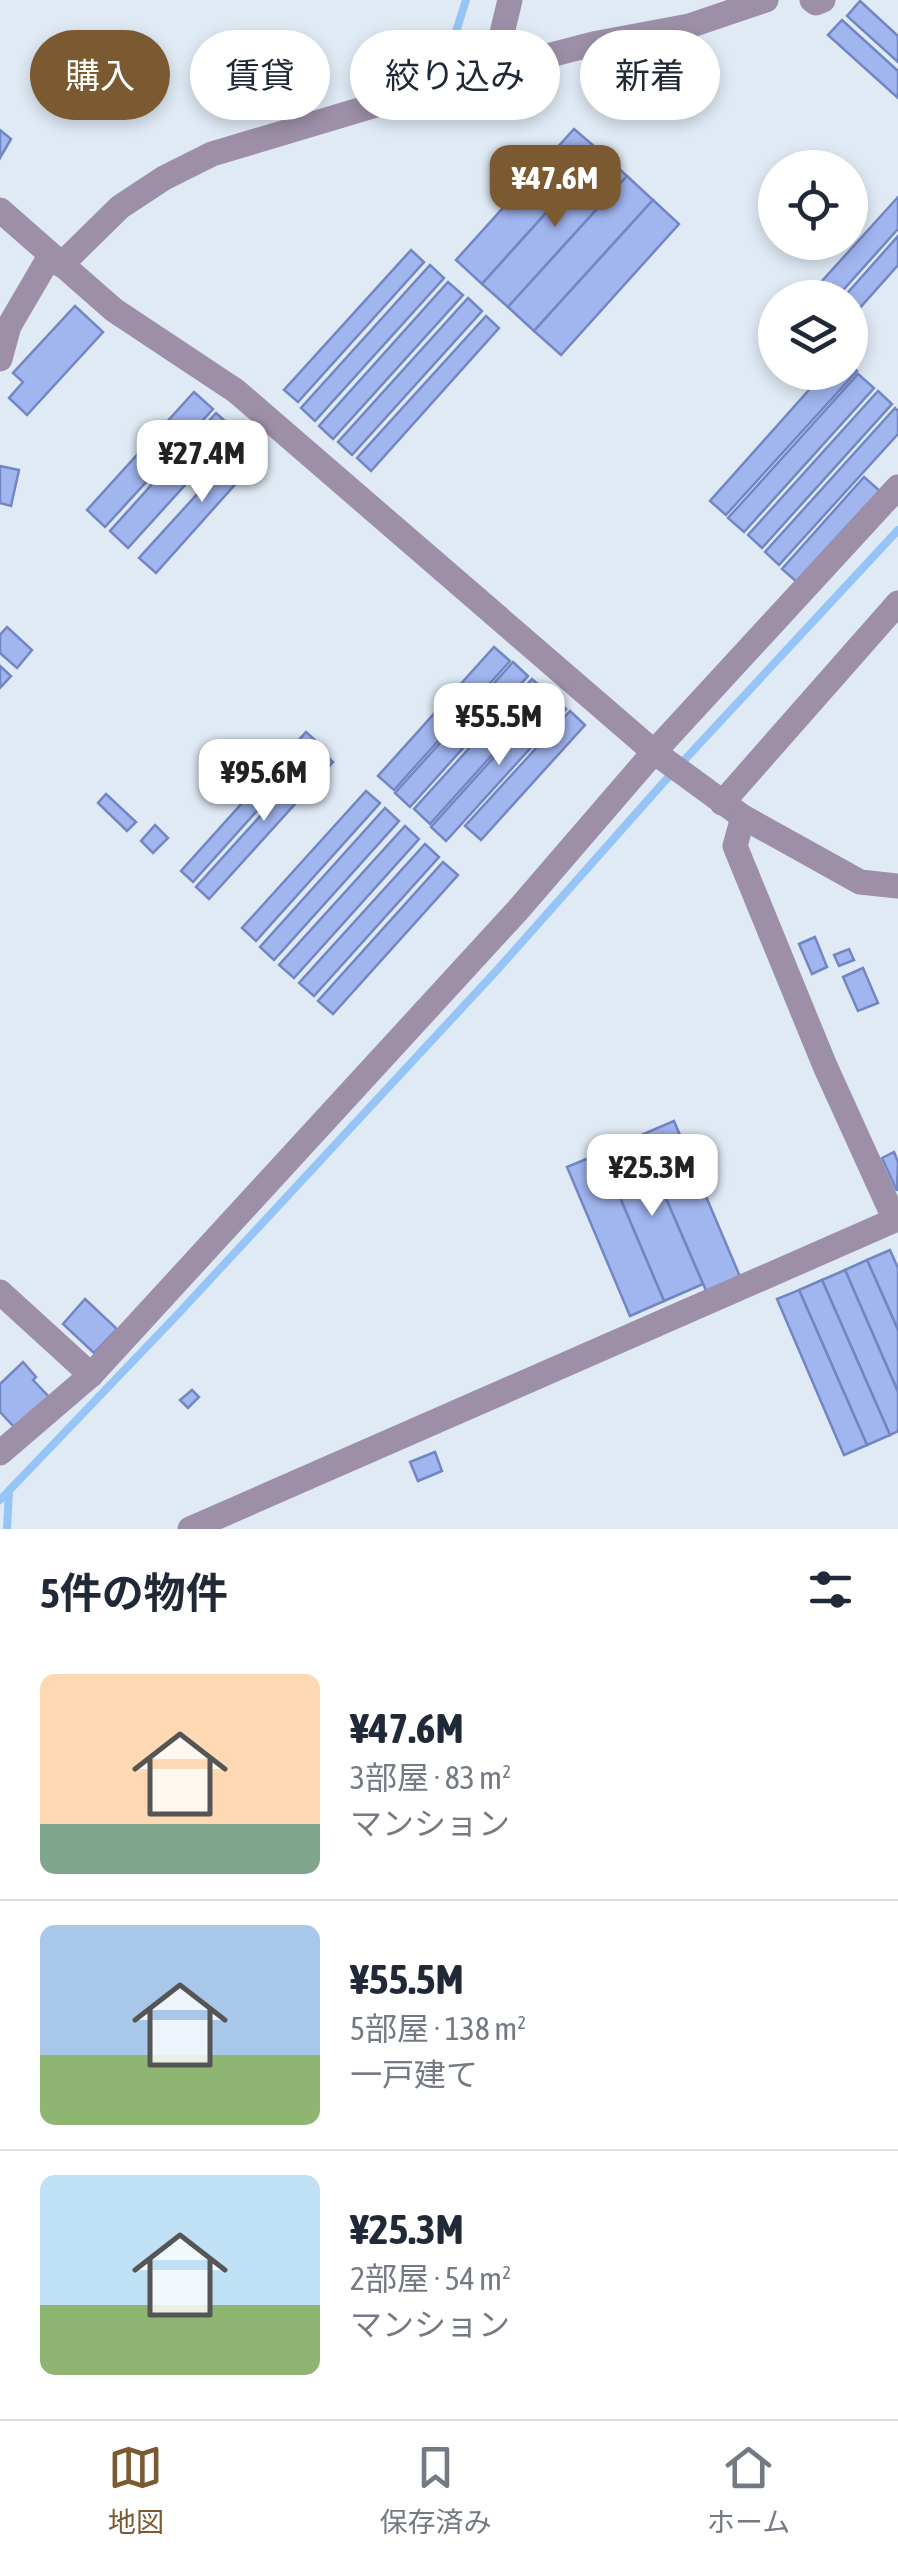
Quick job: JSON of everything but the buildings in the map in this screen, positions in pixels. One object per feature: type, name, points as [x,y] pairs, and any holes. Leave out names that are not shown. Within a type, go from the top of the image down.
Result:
[{"type":"street","points":[[503,30],[510,0]]},
{"type":"street","points":[[560,53],[689,26],[766,0]]},
{"type":"street","points":[[812,0],[823,0]]},
{"type":"street","points":[[0,360],[9,326],[56,261],[120,207],[164,178],[212,154],[350,113]]},
{"type":"street","points":[[0,210],[114,310],[236,392],[654,752],[726,806],[860,882],[898,886]]},
{"type":"street","points":[[0,1453],[91,1375],[898,487]]},
{"type":"street","points":[[726,806],[898,603]]},
{"type":"street","points":[[190,1529],[895,1220],[825,1066],[735,846],[726,806]]},
{"type":"street","points":[[0,1292],[91,1375]]},
{"type":"waterway","points":[[456,30],[466,0]]},
{"type":"waterway","points":[[0,1500],[498,969],[663,783],[898,530]]},
{"type":"waterway","points":[[7,1529],[9,1491]]}]
